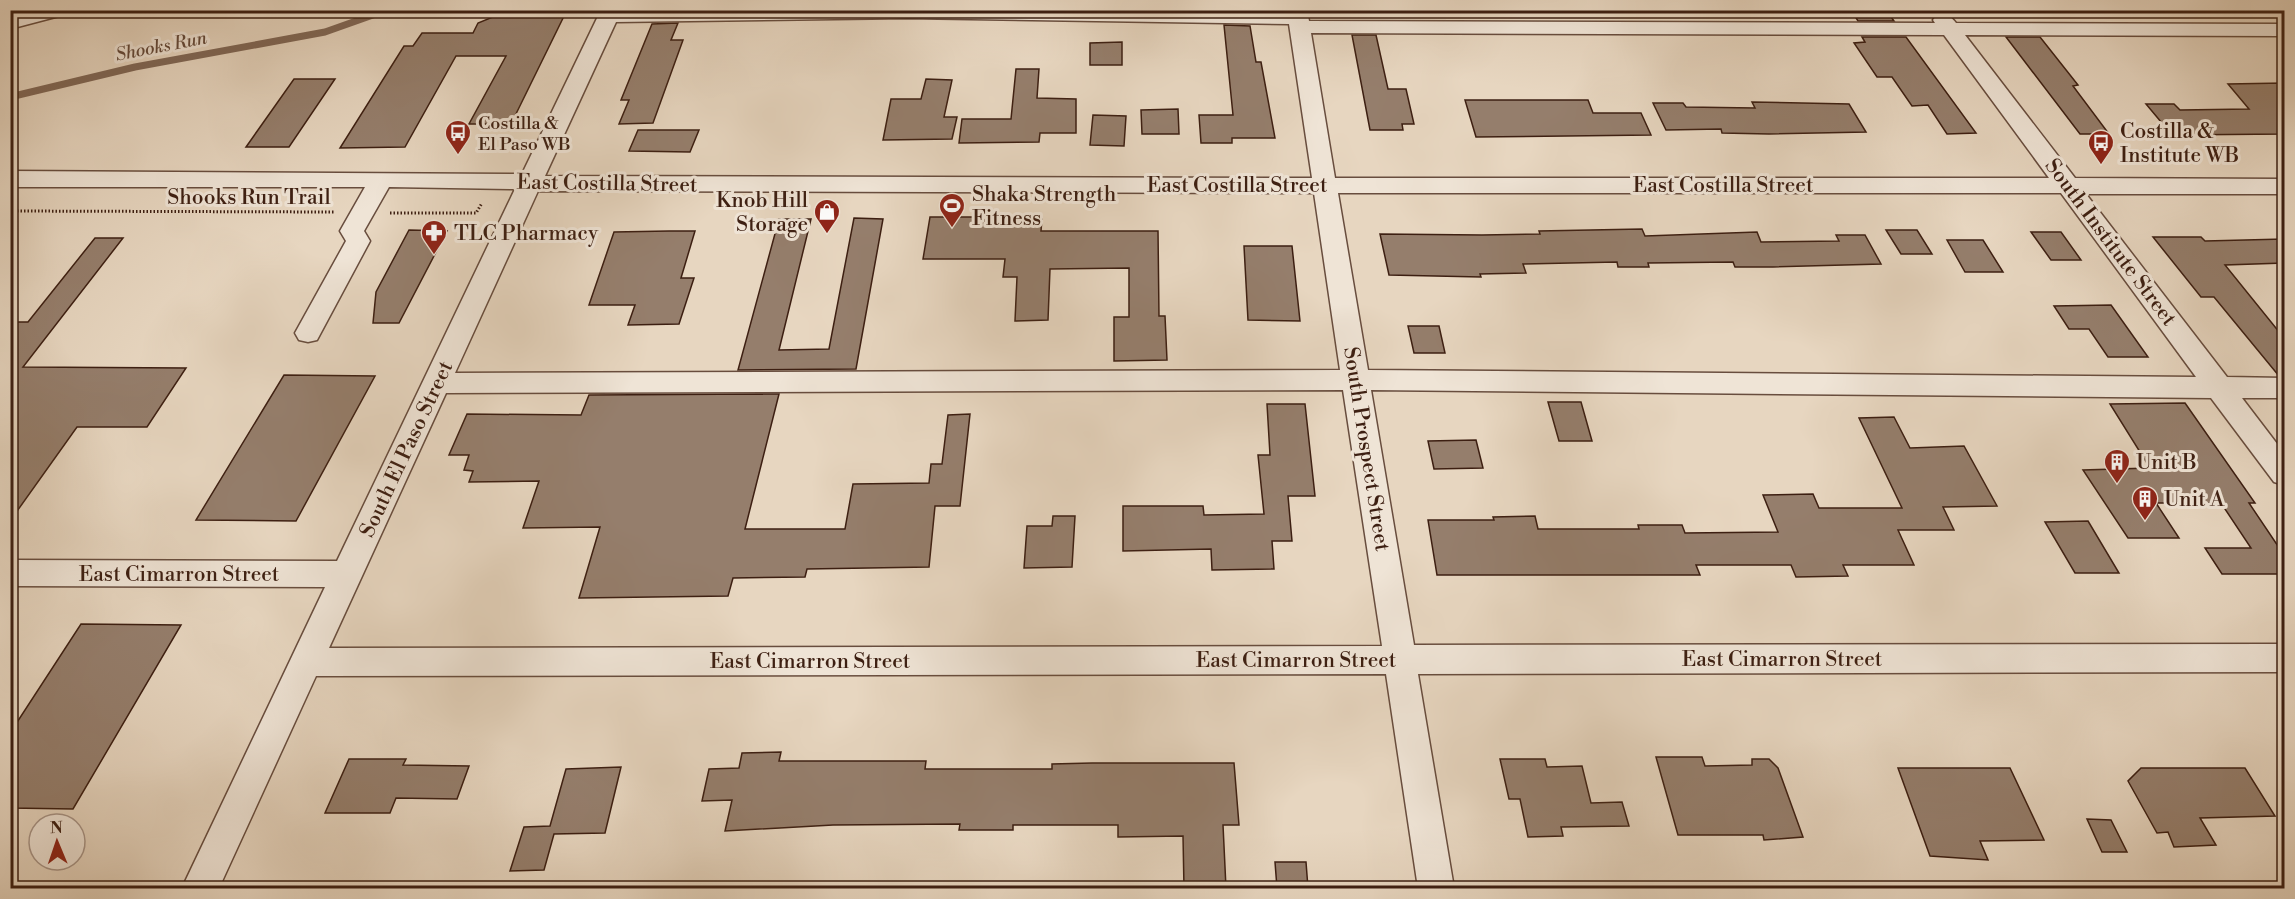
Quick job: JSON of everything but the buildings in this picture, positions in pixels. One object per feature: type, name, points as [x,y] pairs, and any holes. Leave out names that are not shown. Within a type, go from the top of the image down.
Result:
[{"type":"street","points":[[10,23],[60,10]]},
{"type":"street","name":"South Institute Street","points":[[1937,10],[2284,474]]},
{"type":"street","points":[[610,13],[907,12],[1950,30],[2284,30]]},
{"type":"street","name":"South El Paso Street","points":[[200,888],[308,662],[610,13]]},
{"type":"street","name":"South Prospect Street","points":[[1298,18],[1436,888]]},
{"type":"street","points":[[308,333],[358,241],[352,231],[381,180]]},
{"type":"street","name":"East Costilla Street","points":[[13,182],[495,180],[530,184],[2284,186]]},
{"type":"street","points":[[437,383],[1356,380],[2064,392],[2220,387],[2284,388]]},
{"type":"street","name":"East Cimarron Street","points":[[10,573],[347,574]]},
{"type":"street","name":"East Cimarron Street","points":[[308,662],[2284,658]]},
{"type":"path","name":"Shooks Run Trail","points":[[10,210],[476,213],[482,203]]},
{"type":"waterway","name":"Shooks Run","points":[[10,97],[135,67],[325,32],[387,10]]},
{"type":"place","name":"Costilla & El Paso WB","points":[[458,156]]},
{"type":"place","name":"Costilla & Institute WB","points":[[2101,166]]},
{"type":"place","name":"Shaka Strength Fitness","points":[[952,229]]},
{"type":"place","name":"Knob Hill Storage","points":[[827,235]]},
{"type":"place","name":"TLC Pharmacy","points":[[434,256]]},
{"type":"place","name":"Unit B","points":[[2117,485]]},
{"type":"place","name":"Unit A","points":[[2145,522]]}]
